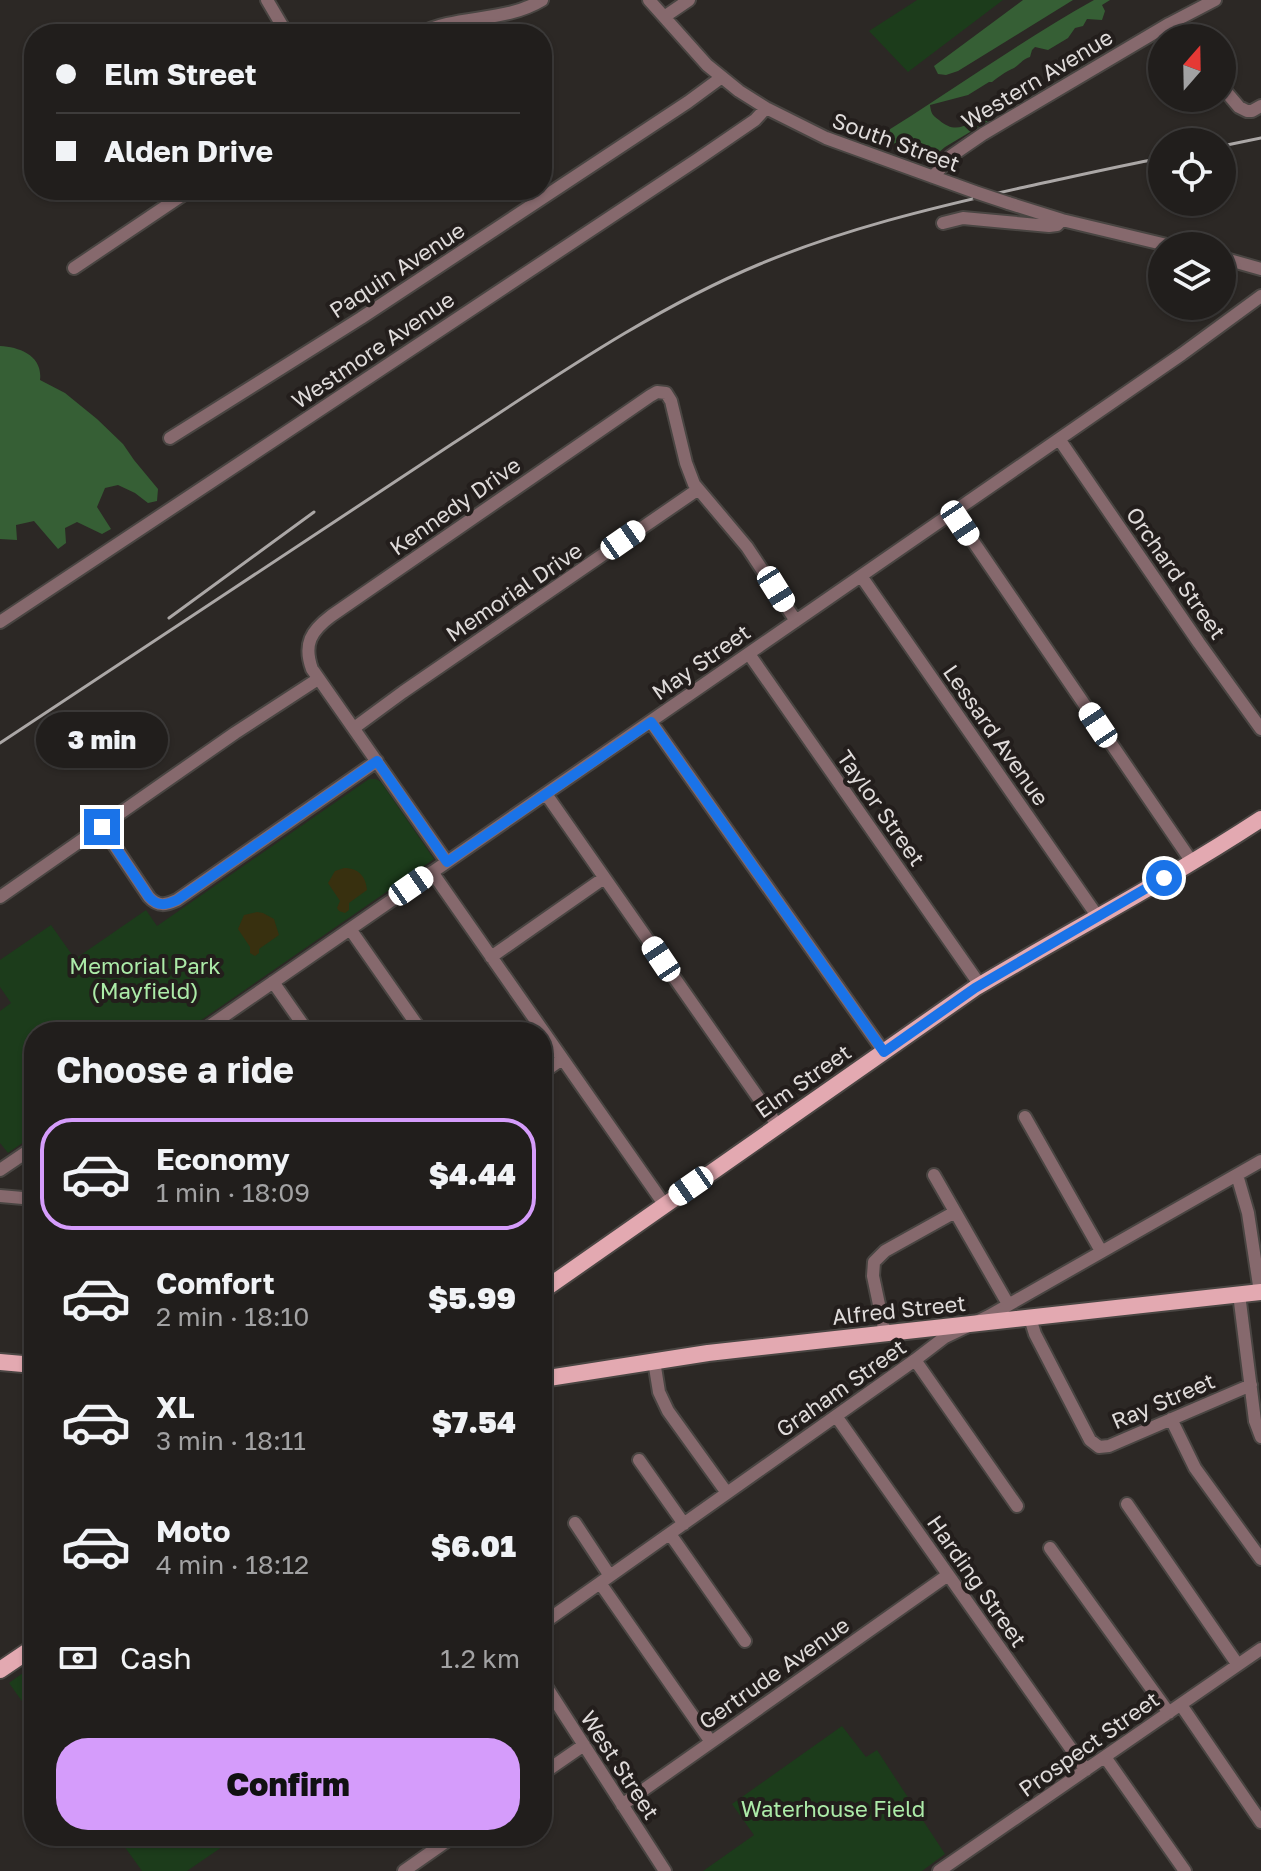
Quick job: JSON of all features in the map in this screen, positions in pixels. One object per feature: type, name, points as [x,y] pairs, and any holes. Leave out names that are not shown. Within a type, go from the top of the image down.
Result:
[{"type":"main road","name":"Elm Street","points":[[552,1284],[980,985],[1261,819]]},
{"type":"main road","name":"Alfred Street","points":[[552,1377],[654,1361],[885,1333],[1261,1292]]},
{"type":"main road","points":[[0,1362],[24,1364]]},
{"type":"main road","points":[[0,1670],[24,1654]]},
{"type":"street","points":[[267,0],[281,24]]},
{"type":"street","points":[[444,24],[516,11],[542,0]]},
{"type":"street","name":"South Street","points":[[649,0],[702,60],[722,77],[739,91],[798,126],[1008,203],[1062,220],[1148,241]]},
{"type":"street","points":[[664,17],[689,0]]},
{"type":"street","name":"Western Avenue","points":[[1169,24],[1215,0]]},
{"type":"street","name":"Western Avenue","points":[[933,177],[945,161],[974,139],[1148,36]]},
{"type":"street","name":"Paquin Avenue","points":[[552,192],[722,77]]},
{"type":"street","points":[[1236,103],[1252,111],[1261,106]]},
{"type":"street","name":"Westmore Avenue","points":[[0,622],[711,150],[755,120],[766,108]]},
{"type":"street","points":[[74,268],[175,200]]},
{"type":"street","name":"Paquin Avenue","points":[[170,438],[540,200]]},
{"type":"street","points":[[943,223],[963,218],[1049,226],[1057,225],[1062,220]]},
{"type":"street","points":[[1236,262],[1261,269]]},
{"type":"street","name":"May Street","points":[[215,1022],[1182,354],[1261,296]]},
{"type":"street","name":"Kennedy Drive","points":[[314,681],[308,647],[314,631],[324,621],[657,392],[664,392],[671,401],[689,474],[697,490]]},
{"type":"street","name":"Orchard Street","points":[[1059,439],[1261,729]]},
{"type":"street","points":[[697,490],[747,547],[796,621]]},
{"type":"street","name":"Memorial Drive","points":[[354,728],[697,490]]},
{"type":"street","points":[[953,512],[1192,862]]},
{"type":"street","name":"Lessard Avenue","points":[[861,576],[1098,917]]},
{"type":"street","name":"Taylor Street","points":[[749,654],[980,985]]},
{"type":"street","points":[[0,897],[314,681],[354,728],[447,862]]},
{"type":"street","points":[[651,722],[884,1052]]},
{"type":"street","points":[[102,827],[149,897],[160,904],[167,904],[377,761]]},
{"type":"street","points":[[546,794],[778,1126]]},
{"type":"street","points":[[432,872],[536,1022]]},
{"type":"street","points":[[491,957],[604,878]]},
{"type":"street","points":[[350,929],[415,1022]]},
{"type":"street","points":[[273,982],[301,1022]]},
{"type":"street","points":[[552,1045],[664,1204]]},
{"type":"street","points":[[552,1066],[562,1059]]},
{"type":"street","points":[[1025,1117],[1101,1251]]},
{"type":"street","points":[[0,1170],[24,1154]]},
{"type":"street","name":"Graham Street","points":[[552,1617],[945,1337],[1261,1161]]},
{"type":"street","points":[[934,1175],[1008,1304]]},
{"type":"street","points":[[1237,1175],[1248,1213],[1261,1292]]},
{"type":"street","points":[[0,1196],[24,1198]]},
{"type":"street","points":[[885,1333],[873,1276],[874,1262],[885,1251],[955,1212]]},
{"type":"street","name":"Ray Street","points":[[1030,1318],[1035,1334],[1093,1444],[1106,1447],[1251,1385],[1239,1294]]},
{"type":"street","points":[[915,1360],[1017,1506]]},
{"type":"street","points":[[654,1361],[657,1384],[668,1411],[727,1493]]},
{"type":"street","points":[[1251,1385],[1255,1421],[1261,1437]]},
{"type":"street","name":"Harding Street","points":[[836,1416],[1086,1770]]},
{"type":"street","points":[[1171,1419],[1195,1468],[1261,1559]]},
{"type":"street","points":[[639,1460],[684,1524]]},
{"type":"street","points":[[1127,1504],[1238,1665]]},
{"type":"street","points":[[575,1523],[605,1580],[711,1742]]},
{"type":"street","points":[[670,1534],[745,1641]]},
{"type":"street","points":[[1050,1548],[1169,1713]]},
{"type":"street","name":"Gertrude Avenue","points":[[622,1805],[948,1575]]},
{"type":"street","name":"Prospect Street","points":[[939,1871],[1238,1665],[1260,1653]]},
{"type":"street","name":"West Street","points":[[552,1695],[665,1871]]},
{"type":"street","points":[[1181,1705],[1261,1822]]},
{"type":"street","points":[[552,1767],[584,1745]]},
{"type":"street","points":[[1105,1757],[1185,1871]]},
{"type":"street","points":[[404,1871],[440,1846]]},
{"type":"street","points":[[959,1858],[968,1871]]},
{"type":"green space","points":[[917,0],[1003,0],[908,72],[869,31]]},
{"type":"green space","points":[[1023,0],[1073,0],[958,71],[938,74],[934,66]]},
{"type":"green space","points":[[1094,0],[1110,0],[1102,5],[1105,11],[1102,20],[1087,19],[1068,38],[1048,50],[1035,47],[1030,57],[968,95],[930,105],[935,117],[951,127],[957,128],[986,115],[991,118],[931,159],[907,142],[890,145],[874,142],[1011,50]]},
{"type":"green space","points":[[0,346],[29,354],[38,365],[40,380],[65,393],[123,444],[158,489],[157,501],[148,503],[118,485],[105,488],[97,507],[111,529],[102,534],[77,522],[65,528],[66,543],[58,549],[34,521],[16,525],[17,540],[0,539]]},
{"type":"green space","name":"Memorial Park (Mayfield)","points":[[369,779],[381,782],[434,859],[198,1022],[24,1022],[24,1142],[8,1153],[0,1143],[0,1011],[11,1003],[0,987],[0,960],[51,925],[75,959],[146,910],[157,926]]},
{"type":"green space","points":[[24,1672],[24,1704],[9,1683]]},
{"type":"green space","name":"Waterhouse Field","points":[[842,1726],[866,1757],[877,1750],[945,1854],[922,1871],[703,1871],[754,1835],[732,1804]]},
{"type":"green space","points":[[124,1846],[223,1846],[187,1871],[142,1871]]},
{"type":"sand","points":[[344,868],[361,874],[367,890],[349,903],[349,910],[345,913],[337,908],[340,901],[328,883],[335,871]]},
{"type":"sand","points":[[257,912],[274,919],[279,935],[259,949],[255,956],[250,953],[250,947],[238,929],[244,915]]},
{"type":"railway","points":[[1236,143],[1261,138]]},
{"type":"railway","points":[[0,743],[564,371],[641,324],[719,282],[824,240],[888,220],[1148,161]]},
{"type":"railway","points":[[169,618],[314,512]]},
{"type":"route","points":[[102,827],[149,897],[156,903],[167,904],[377,761],[447,862],[651,722],[884,1052],[975,988],[1164,878]]}]
